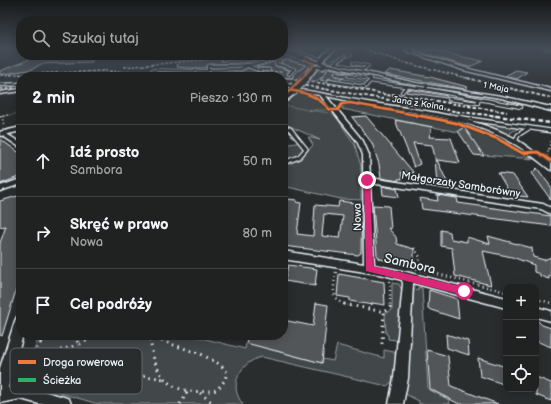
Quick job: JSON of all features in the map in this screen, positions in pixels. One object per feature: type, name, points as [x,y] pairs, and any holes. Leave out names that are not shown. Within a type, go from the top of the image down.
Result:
[{"type":"street","points":[[288,100],[316,67]]},
{"type":"street","name":"1 Maja","points":[[334,67],[427,87],[494,95],[551,108]]},
{"type":"street","points":[[457,67],[551,90]]},
{"type":"street","points":[[0,85],[16,84]]},
{"type":"street","name":"Jana z Kolna","points":[[288,90],[450,116]]},
{"type":"street","points":[[0,93],[16,91]]},
{"type":"street","name":"Nowa","points":[[322,95],[329,107],[360,141],[366,155],[368,268]]},
{"type":"street","points":[[329,107],[347,99]]},
{"type":"street","points":[[450,116],[515,142],[551,168]]},
{"type":"street","points":[[2,131],[16,130]]},
{"type":"street","points":[[2,131],[16,142]]},
{"type":"street","name":"Małgorzaty Samborówny","points":[[367,180],[543,207],[551,211]]},
{"type":"street","points":[[0,189],[16,183]]},
{"type":"street","name":"Sambora","points":[[288,256],[368,268],[406,276],[503,302]]},
{"type":"street","points":[[396,404],[401,378],[408,284],[406,276]]},
{"type":"street","points":[[539,313],[551,316]]},
{"type":"street","points":[[12,348],[16,336]]},
{"type":"street","points":[[0,390],[10,356]]},
{"type":"street","points":[[0,396],[10,394]]},
{"type":"street","points":[[38,394],[63,397]]},
{"type":"lane","points":[[152,70],[240,69],[245,67]]},
{"type":"lane","points":[[249,67],[258,70],[269,70]]},
{"type":"lane","points":[[288,67],[295,68],[289,74]]},
{"type":"lane","points":[[354,67],[363,69]]},
{"type":"lane","points":[[358,72],[367,67]]},
{"type":"lane","points":[[336,74],[371,78],[370,81]]},
{"type":"lane","points":[[359,80],[365,78]]},
{"type":"lane","points":[[329,82],[365,87],[370,81]]},
{"type":"lane","points":[[370,81],[427,87],[478,100],[521,107]]},
{"type":"lane","points":[[402,92],[407,86]]},
{"type":"lane","points":[[449,99],[478,103],[478,100]]},
{"type":"lane","name":"Jana z Kolna","points":[[450,116],[551,131]]},
{"type":"lane","points":[[515,142],[518,135],[530,127]]},
{"type":"lane","points":[[288,128],[306,149],[297,159],[288,162]]},
{"type":"path","points":[[288,105],[334,114]]},
{"type":"path","points":[[308,110],[329,107]]},
{"type":"path","points":[[2,131],[1,117],[16,114]]},
{"type":"path","points":[[546,157],[551,142]]},
{"type":"path","points":[[414,248],[420,254],[421,263],[419,268]]},
{"type":"path","points":[[396,264],[419,268],[503,291]]},
{"type":"path","points":[[336,269],[334,294],[336,299],[341,303],[384,312]]},
{"type":"path","points":[[382,344],[384,312],[390,307],[390,279]]},
{"type":"path","points":[[539,300],[551,303]]},
{"type":"path","points":[[40,344],[41,340]]},
{"type":"path","points":[[37,348],[43,340]]},
{"type":"path","points":[[77,340],[78,345]]},
{"type":"path","points":[[68,348],[88,340]]},
{"type":"path","points":[[150,340],[154,364],[164,379],[175,388],[200,393],[217,390],[225,380],[227,372],[222,366],[194,352],[159,340]]},
{"type":"path","points":[[142,375],[164,379]]},
{"type":"path","points":[[180,404],[188,391]]},
{"type":"path","points":[[200,393],[214,404]]},
{"type":"shaded area","points":[[274,67],[294,70],[292,67],[308,67],[297,79],[288,78],[288,72],[289,70]]},
{"type":"shaded area","points":[[341,67],[348,67],[360,71]]},
{"type":"shaded area","points":[[328,68],[372,76],[368,83],[343,79],[346,76],[341,72],[331,72],[329,77],[322,76],[317,81],[310,80],[317,71],[330,70]]},
{"type":"shaded area","points":[[300,92],[322,100],[337,118],[355,145],[361,166],[361,200],[341,199],[288,187],[288,164],[299,160],[313,145],[308,137],[320,140],[288,125],[288,101]]},
{"type":"shaded area","points":[[352,104],[460,125],[497,140],[521,154],[534,159],[483,155],[468,134],[342,109],[344,105]]},
{"type":"shaded area","points":[[467,120],[519,128],[510,133],[510,138]]},
{"type":"shaded area","points":[[302,142],[305,146],[301,155],[288,161],[288,144]]},
{"type":"shaded area","points":[[392,283],[399,284],[402,291],[398,339],[395,340],[388,339],[388,335],[386,334],[385,314],[392,310]]},
{"type":"shaded area","points":[[418,287],[422,288],[428,389],[449,400],[450,404],[419,404],[419,401],[405,394],[410,346],[412,341],[410,337],[414,289],[418,290]]},
{"type":"shaded area","points":[[37,340],[210,340],[245,349],[246,343],[322,363],[323,359],[333,361],[337,345],[384,358],[384,350],[394,352],[396,357],[392,382],[387,386],[262,357],[254,359],[248,364],[239,375],[236,382],[238,397],[243,404],[98,404],[64,394],[142,394],[142,348],[35,348]]},
{"type":"building","points":[[11,67],[36,67],[33,69],[0,75],[0,71]]},
{"type":"building","points":[[177,67],[207,67],[206,68]]},
{"type":"building","points":[[256,67],[278,67],[289,70],[288,72],[269,72],[271,70],[270,68]]},
{"type":"building","points":[[290,67],[304,67],[294,74],[292,78],[288,78],[288,75],[289,76],[296,69]]},
{"type":"building","points":[[248,68],[258,72],[240,72]]},
{"type":"building","points":[[329,68],[353,73],[335,72],[335,76],[344,78],[339,80],[329,78],[326,81],[320,80]]},
{"type":"building","points":[[390,70],[430,77],[468,87],[465,89],[384,74]]},
{"type":"building","points":[[516,70],[527,72],[517,79],[505,76]]},
{"type":"building","points":[[408,89],[447,96],[446,98],[406,92]]},
{"type":"building","points":[[366,116],[414,173],[401,172],[402,179],[398,179],[398,181],[381,178],[379,164],[372,143],[352,117]]},
{"type":"building","points":[[395,120],[432,127],[429,137],[451,138],[460,163],[437,160],[449,186],[454,187],[454,189],[437,186],[435,157],[432,145],[413,143],[420,164],[414,167]]},
{"type":"building","points":[[464,127],[484,156],[474,155],[458,131]]},
{"type":"building","points":[[0,139],[16,150],[16,178],[0,184]]},
{"type":"building","points":[[537,168],[551,187],[551,200],[532,173]]},
{"type":"building","points":[[498,173],[513,175],[528,197],[511,195]]},
{"type":"building","points":[[382,186],[397,189],[399,197],[383,195]]},
{"type":"building","points":[[437,195],[457,198],[458,203],[551,216],[551,226],[422,209],[420,198],[438,201]]},
{"type":"building","points":[[16,196],[16,290],[2,336],[0,335],[0,243],[6,226],[0,227],[0,201]]},
{"type":"building","points":[[288,199],[297,200],[296,202],[301,203],[297,234],[313,236],[315,205],[338,207],[339,201],[362,204],[361,253],[358,255],[288,247]],"holes":[[[324,214],[343,216],[340,238],[322,236]]]},
{"type":"building","points":[[373,205],[389,206],[391,229],[388,228],[396,237],[397,244],[414,249],[414,267],[380,259],[377,255]]},
{"type":"building","points":[[441,230],[450,232],[451,239],[467,242],[467,237],[490,244],[488,236],[532,248],[533,257],[544,260],[551,257],[551,276],[549,275],[549,279],[540,276],[540,274],[534,272],[534,265],[512,257],[483,251],[491,285],[455,276],[452,248],[441,246]]},
{"type":"building","points":[[288,265],[317,269],[315,286],[288,282]]},
{"type":"building","points":[[339,274],[384,282],[385,305],[372,303],[372,305],[350,301],[350,298],[337,296]]},
{"type":"building","points":[[429,290],[457,299],[459,319],[428,308]]},
{"type":"building","points":[[316,303],[328,305],[322,363],[246,343],[247,340],[288,340],[288,321],[313,326]]},
{"type":"building","points":[[539,322],[542,325],[551,328],[551,347],[539,342]]},
{"type":"building","points":[[446,334],[468,341],[469,355],[447,348]]},
{"type":"building","points":[[427,350],[448,356],[451,386],[498,404],[459,404],[430,389]]},
{"type":"building","points":[[478,358],[503,366],[503,384],[480,376]]},
{"type":"building","points":[[539,378],[551,383],[551,401],[536,395],[536,392],[539,392]]},
{"type":"railway","points":[[422,67],[471,79]]},
{"type":"railway","points":[[256,71],[282,72]]},
{"type":"railway","points":[[79,72],[132,72]]},
{"type":"railway","points":[[1,75],[16,74]]},
{"type":"railway","points":[[467,78],[551,98]]},
{"type":"railway","points":[[295,80],[345,86],[397,97]]},
{"type":"railway","points":[[288,83],[460,112],[495,116]]},
{"type":"railway","points":[[0,89],[16,88]]},
{"type":"railway","points":[[392,94],[507,112]]},
{"type":"railway","points":[[489,115],[495,116]]},
{"type":"railway","points":[[495,116],[551,123]]},
{"type":"cycle path","points":[[288,92],[312,67]]},
{"type":"cycle path","points":[[288,90],[309,94],[320,100],[330,110],[338,110],[342,104],[350,103],[456,123],[498,139],[522,153],[538,152],[551,161]]},
{"type":"route","points":[[367,180],[368,268],[464,291]]}]
